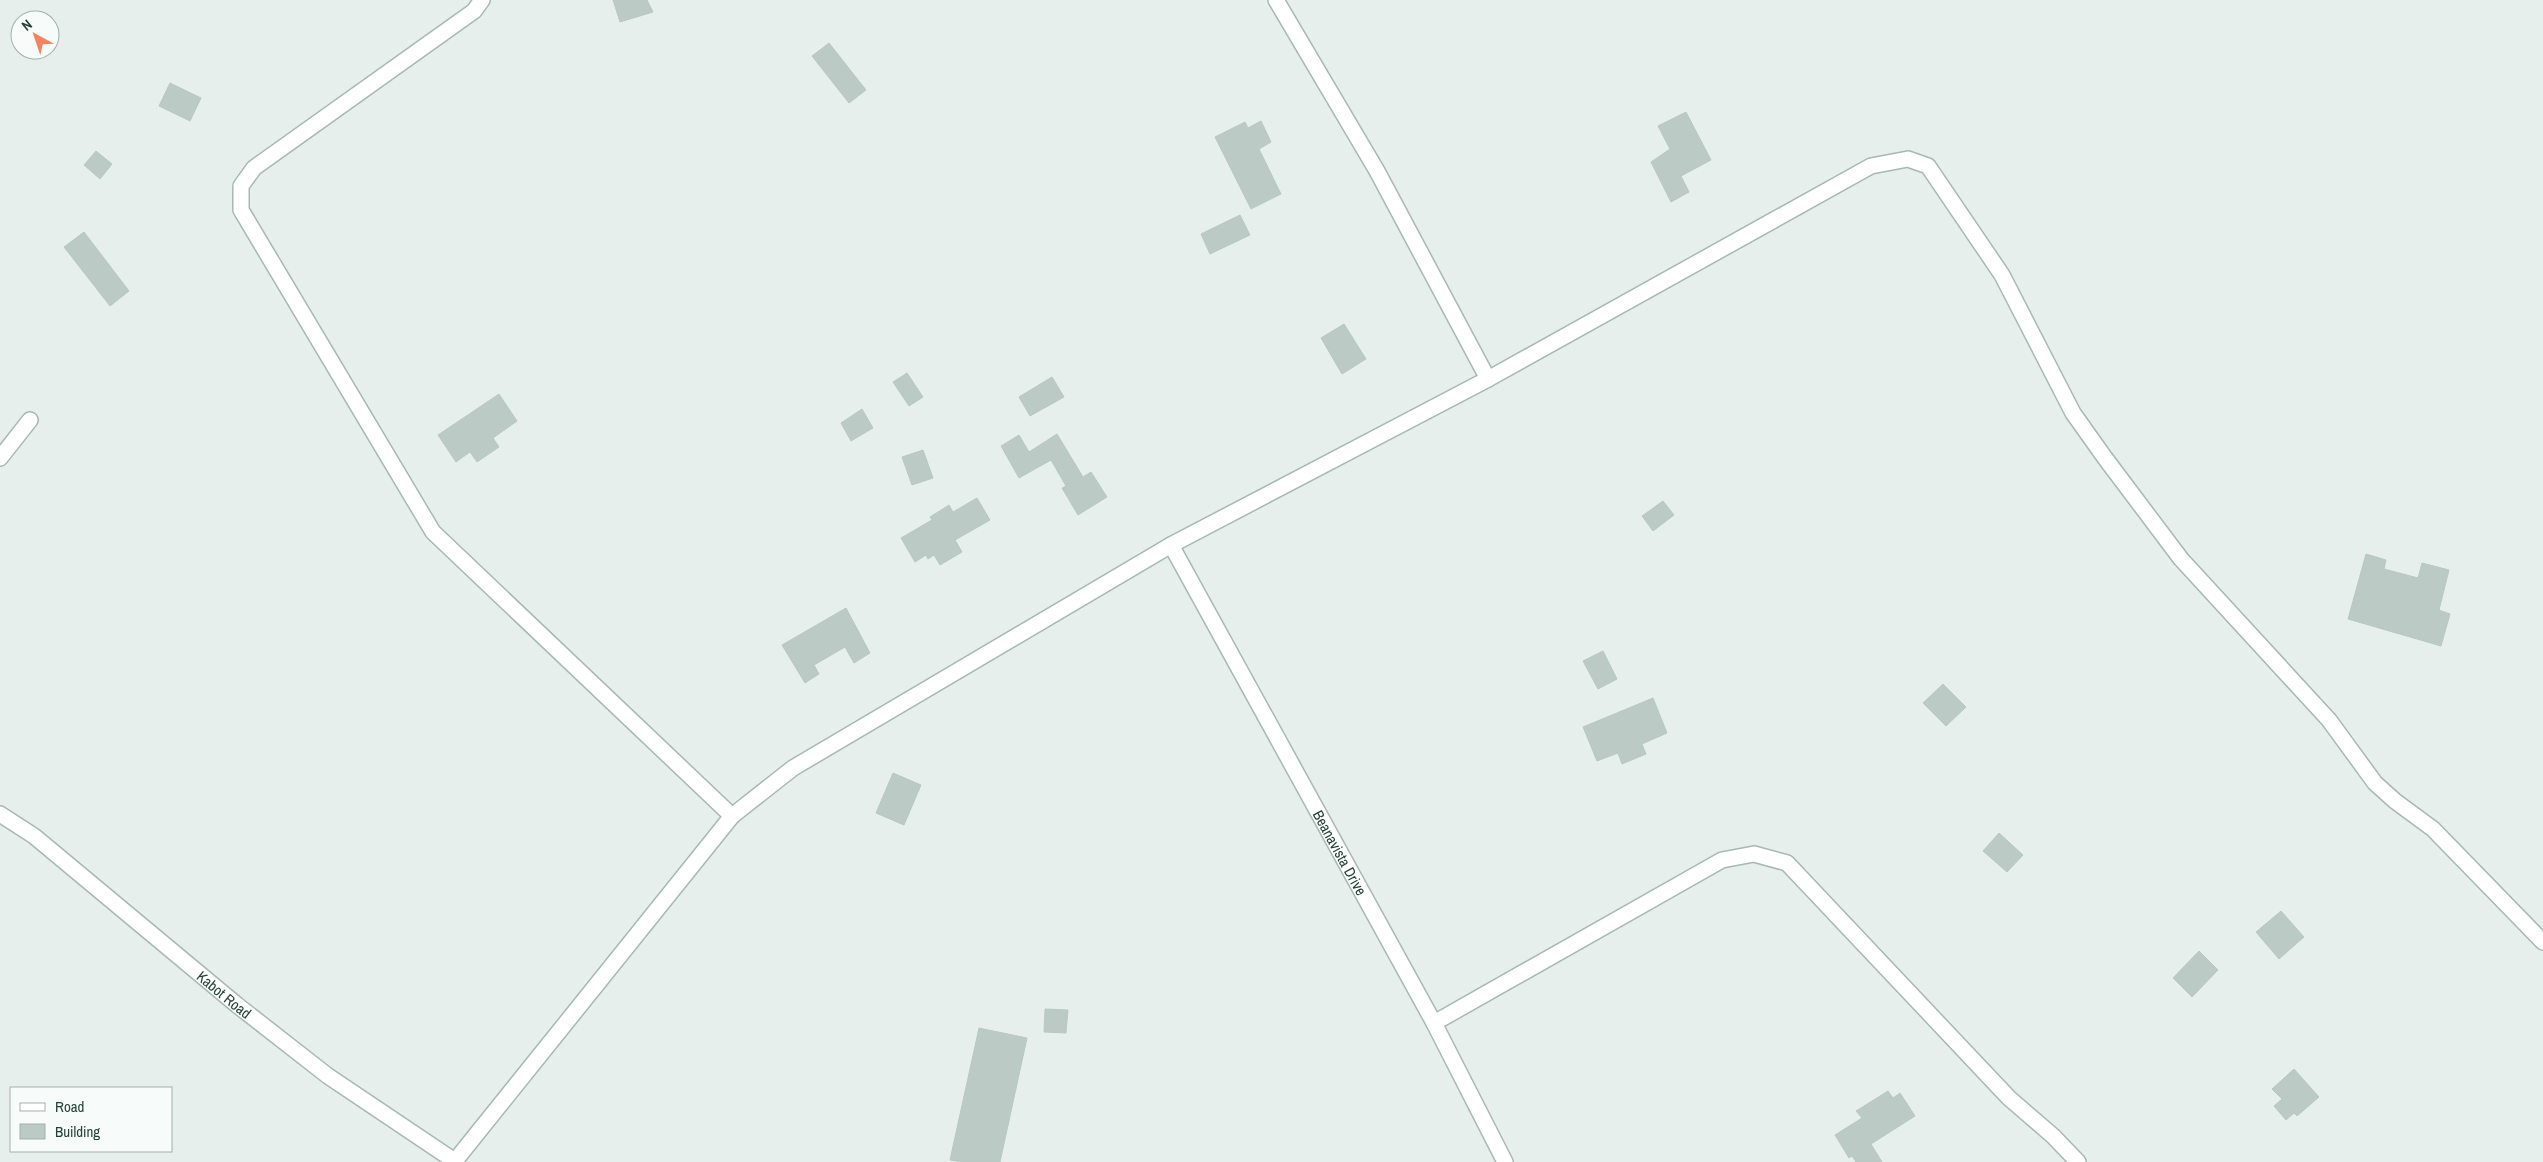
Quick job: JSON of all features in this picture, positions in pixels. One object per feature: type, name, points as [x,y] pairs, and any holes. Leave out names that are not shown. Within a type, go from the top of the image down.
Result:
[{"type":"street","points":[[482,0],[474,11],[254,168],[241,186],[241,210],[433,532],[732,816]]},
{"type":"street","points":[[1276,0],[1377,170],[1488,379]]},
{"type":"street","points":[[455,1161],[732,816],[793,768],[1171,545],[1488,379],[1871,166],[1908,159],[1928,166],[2002,275],[2074,413],[2105,458],[2181,559],[2329,720],[2375,783],[2394,801],[2433,829],[2543,942]]},
{"type":"street","points":[[0,458],[30,420]]},
{"type":"street","name":"Beanavista Drive","points":[[1171,545],[1434,1023],[1505,1162]]},
{"type":"street","name":"Kabot Road","points":[[0,814],[34,836],[237,1006],[328,1076],[455,1161]]},
{"type":"street","points":[[1434,1023],[1722,860],[1754,854],[1787,863],[2009,1098],[2053,1136],[2078,1162]]},
{"type":"building","points":[[613,0],[647,0],[653,12],[620,22]]},
{"type":"building","points":[[829,43],[866,90],[849,103],[812,56]]},
{"type":"building","points":[[170,83],[201,98],[190,121],[159,106]]},
{"type":"building","points":[[1686,112],[1711,160],[1681,176],[1689,192],[1671,202],[1651,162],[1670,149],[1658,126]]},
{"type":"building","points":[[1261,121],[1271,142],[1259,149],[1281,194],[1251,209],[1215,137],[1245,122],[1248,128]]},
{"type":"building","points":[[96,151],[112,164],[100,179],[84,165]]},
{"type":"building","points":[[1240,215],[1250,235],[1210,254],[1201,234]]},
{"type":"building","points":[[84,232],[129,291],[110,306],[64,247]]},
{"type":"building","points":[[1344,324],[1366,359],[1342,374],[1321,338]]},
{"type":"building","points":[[907,373],[923,397],[909,406],[893,382]]},
{"type":"building","points":[[1052,377],[1064,397],[1030,416],[1019,397]]},
{"type":"building","points":[[499,394],[517,421],[493,438],[499,447],[477,462],[470,452],[456,462],[438,435]]},
{"type":"building","points":[[862,409],[873,428],[851,441],[841,423]]},
{"type":"building","points":[[1057,434],[1083,477],[1091,472],[1107,497],[1078,515],[1062,488],[1066,486],[1051,460],[1019,478],[1001,446],[1019,435],[1029,452]]},
{"type":"building","points":[[923,450],[933,478],[912,485],[902,457]]},
{"type":"building","points":[[977,498],[990,520],[955,540],[962,552],[940,565],[934,555],[928,559],[926,555],[915,562],[901,538],[932,520],[930,517],[949,505],[953,512]]},
{"type":"building","points":[[1663,501],[1674,515],[1653,531],[1642,516]]},
{"type":"building","points":[[2366,554],[2386,560],[2384,569],[2418,578],[2422,563],[2449,570],[2439,610],[2450,614],[2441,646],[2348,619]]},
{"type":"building","points":[[846,608],[870,653],[854,663],[845,647],[814,665],[819,674],[805,683],[782,645]]},
{"type":"building","points":[[1603,651],[1617,679],[1598,689],[1583,661]]},
{"type":"building","points":[[1943,684],[1966,707],[1946,726],[1923,703]]},
{"type":"building","points":[[1653,698],[1667,733],[1642,744],[1646,754],[1622,764],[1618,753],[1597,761],[1583,727]]},
{"type":"building","points":[[893,773],[921,785],[904,825],[876,813]]},
{"type":"building","points":[[1999,833],[2023,855],[2007,872],[1983,851]]},
{"type":"building","points":[[2281,911],[2304,937],[2279,959],[2256,932]]},
{"type":"building","points":[[2199,951],[2218,970],[2192,997],[2173,978]]},
{"type":"building","points":[[1045,1009],[1068,1010],[1066,1033],[1044,1032]]},
{"type":"building","points":[[979,1028],[1027,1038],[1000,1162],[961,1162],[950,1160]]},
{"type":"building","points":[[2294,1069],[2319,1097],[2297,1116],[2294,1113],[2286,1120],[2274,1106],[2282,1099],[2272,1089]]},
{"type":"building","points":[[1888,1091],[1893,1098],[1900,1093],[1915,1116],[1871,1144],[1882,1162],[1856,1162],[1852,1156],[1849,1158],[1835,1135],[1862,1118],[1856,1111]]}]
